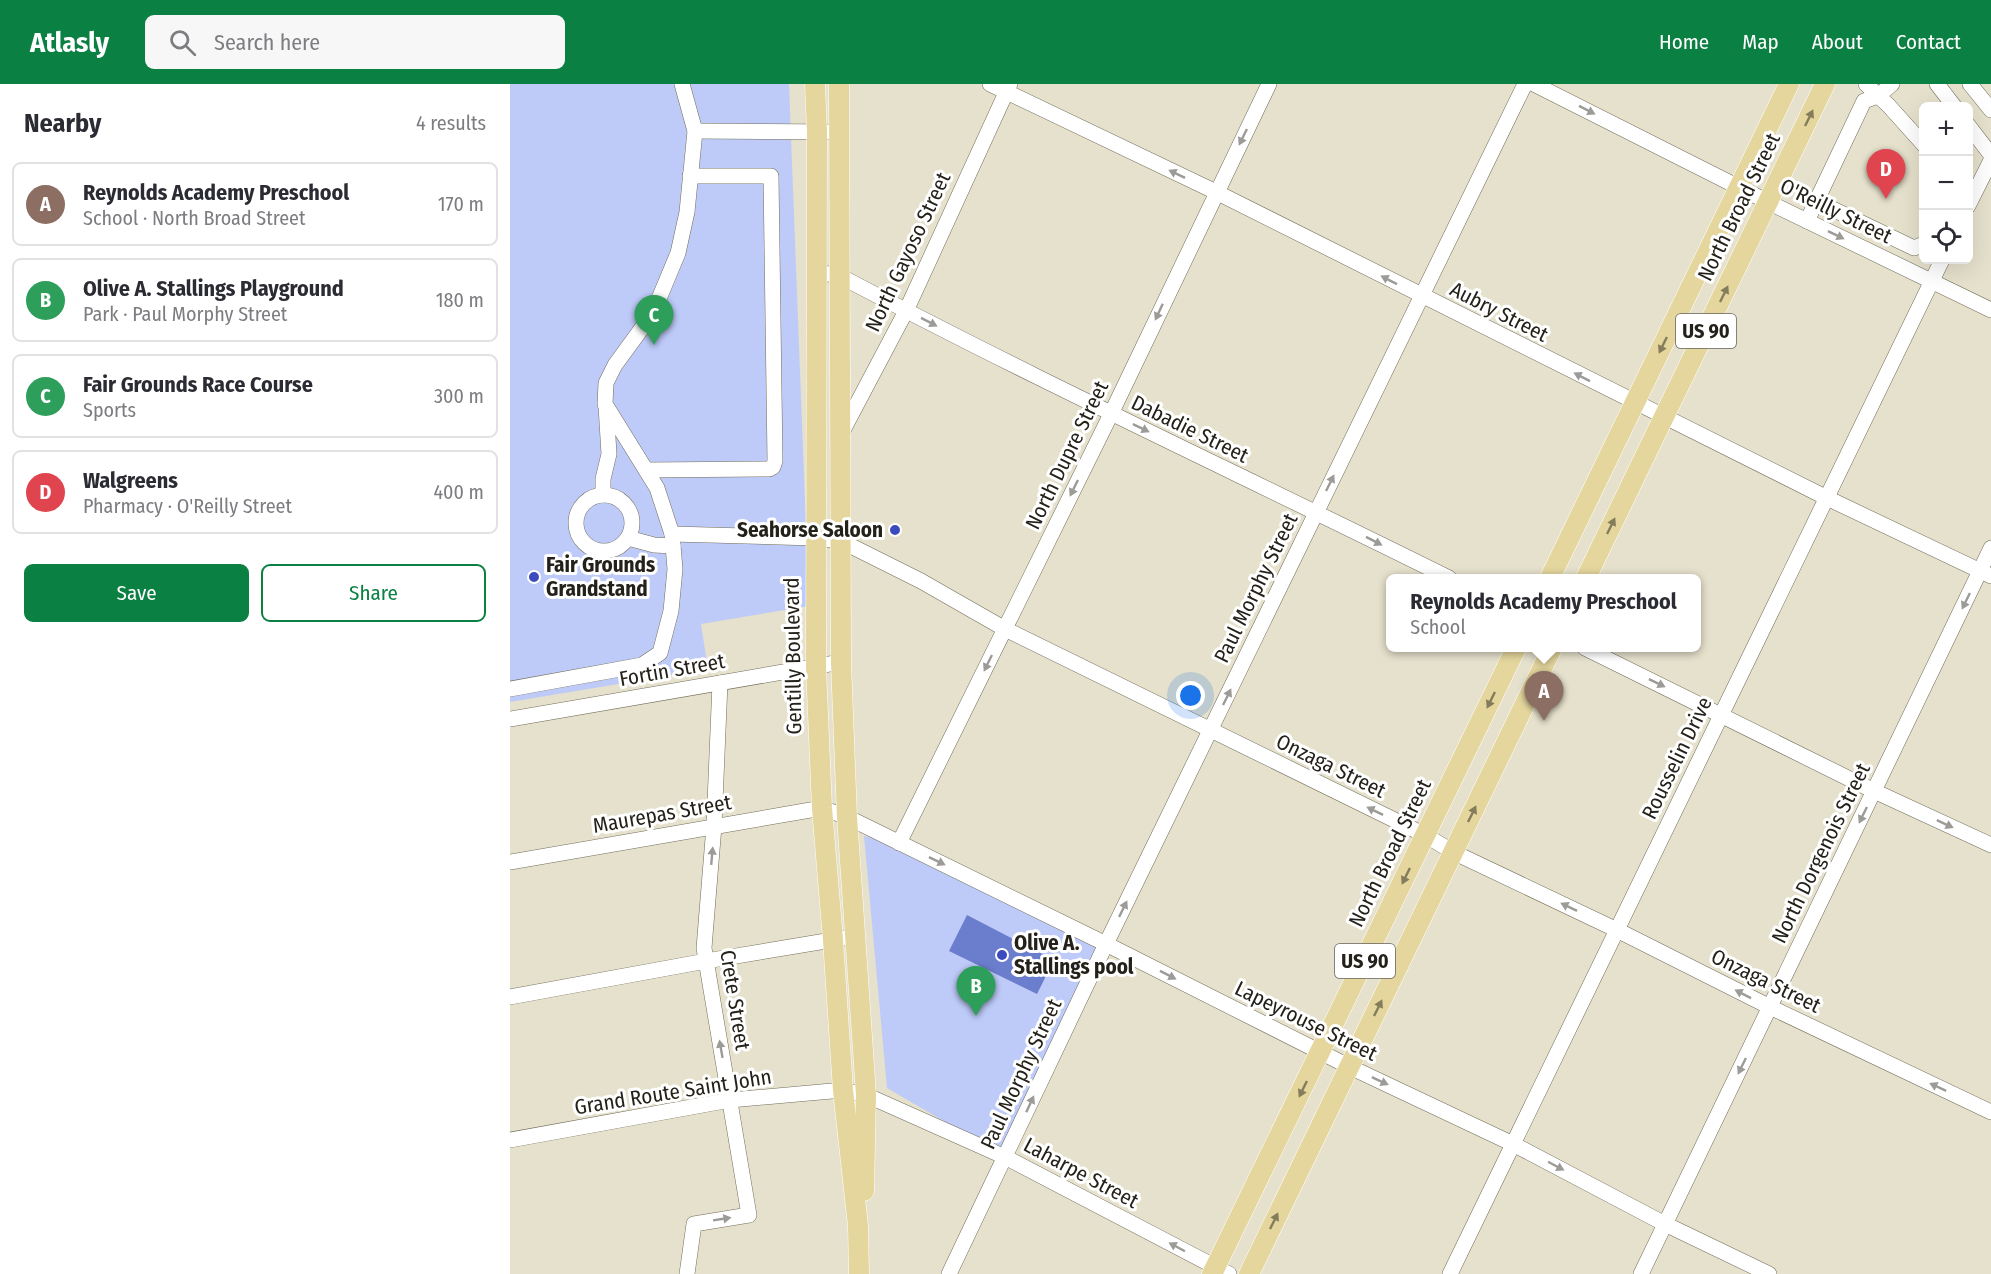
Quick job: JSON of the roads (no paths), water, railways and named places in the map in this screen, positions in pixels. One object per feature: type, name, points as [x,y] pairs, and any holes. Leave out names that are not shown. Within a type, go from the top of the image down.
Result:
[{"type":"main road","name":"Gentilly Boulevard","points":[[815,84],[817,132],[816,667],[822,808],[843,1090],[858,1226],[859,1272]]},
{"type":"main road","name":"Gentilly Boulevard","points":[[839,84],[841,662],[846,817],[866,1095],[865,1187],[858,1226]]},
{"type":"main road","name":"North Broad Street","points":[[1552,574],[1789,84]]},
{"type":"main road","name":"North Broad Street","points":[[1588,574],[1825,84]]},
{"type":"main road","name":"North Broad Street","points":[[1219,1272],[1321,1052],[1514,652]]},
{"type":"main road","name":"US 90","points":[[1249,1274],[1550,652]]},
{"type":"street","points":[[603,495],[603,479],[609,454],[605,404],[606,383],[615,365],[653,313],[678,253],[687,212],[695,131],[682,84]]},
{"type":"street","name":"Aubry Street","points":[[990,84],[1008,88],[1635,403],[1827,498],[1986,573]]},
{"type":"street","name":"North Dupre Street","points":[[899,843],[1111,414],[1269,84]]},
{"type":"street","name":"Paul Morphy Street","points":[[949,1274],[1106,944],[1525,84]]},
{"type":"street","name":"O'Reilly Street","points":[[1534,84],[1768,202],[1991,310]]},
{"type":"street","points":[[1866,84],[1919,140]]},
{"type":"street","points":[[1807,220],[1864,101],[1878,96],[1892,84]]},
{"type":"street","points":[[1937,84],[1951,102]]},
{"type":"street","points":[[1970,84],[1991,110]]},
{"type":"street","name":"North Gayoso Street","points":[[840,436],[906,311],[1008,88]]},
{"type":"street","points":[[695,131],[840,132]]},
{"type":"street","points":[[1973,132],[1991,155]]},
{"type":"street","points":[[1973,194],[1991,160]]},
{"type":"street","points":[[646,470],[769,469],[773,467],[775,461],[772,179],[771,176],[690,176]]},
{"type":"street","points":[[1816,201],[1914,248],[1919,246]]},
{"type":"street","points":[[1895,264],[1905,243]]},
{"type":"street","name":"Rousselin Drive","points":[[1450,1274],[1940,264]]},
{"type":"street","name":"Dabadie Street","points":[[817,272],[840,276],[1111,414],[1317,512],[1439,574]]},
{"type":"street","points":[[510,689],[642,665],[660,652],[671,611],[675,568],[672,540],[657,488],[605,404]]},
{"type":"street","points":[[603,495],[612,496],[627,506],[631,514],[633,524],[628,538],[619,547],[602,551],[592,548],[579,536],[576,527],[580,509],[586,502],[603,495]]},
{"type":"street","name":"Onzaga Street","points":[[628,538],[654,545],[672,540],[815,538],[841,541],[921,581],[1005,629],[1425,835],[1454,852],[1617,930],[1770,1008],[1991,1112]]},
{"type":"street","name":"North Dorgenois Street","points":[[1641,1274],[1874,790],[1986,573],[1991,548]]},
{"type":"street","points":[[1594,652],[1991,845]]},
{"type":"street","name":"Fortin Street","points":[[510,719],[841,662]]},
{"type":"street","name":"Crete Street","points":[[687,1274],[694,1224],[749,1215],[704,948],[714,826],[720,683]]},
{"type":"street","name":"Lapeyrouse Street","points":[[822,808],[846,817],[1321,1052],[1513,1144],[1665,1224],[1770,1274]]},
{"type":"street","name":"Maurepas Street","points":[[510,862],[822,808]]},
{"type":"street","points":[[510,998],[706,961],[856,936]]},
{"type":"street","name":"Laharpe Street","points":[[843,1090],[866,1095],[1005,1157],[1219,1272]]},
{"type":"street","name":"Grand Route Saint John","points":[[510,1140],[730,1100],[843,1090]]},
{"type":"water","name":"Olive A. Stallings pool","points":[[967,915],[1054,960],[1037,994],[949,951]]},
{"type":"place","name":"Walgreens","points":[[1886,199]]},
{"type":"place","name":"Fair Grounds Race Course","points":[[654,345]]},
{"type":"place","name":"Seahorse Saloon","points":[[895,530]]},
{"type":"place","name":"Fair Grounds Grandstand","points":[[534,577]]},
{"type":"place","name":"Reynolds Academy Preschool","points":[[1544,721]]},
{"type":"place","name":"Olive A. Stallings pool","points":[[1002,955]]},
{"type":"place","name":"Olive A. Stallings Playground","points":[[976,1016]]}]
